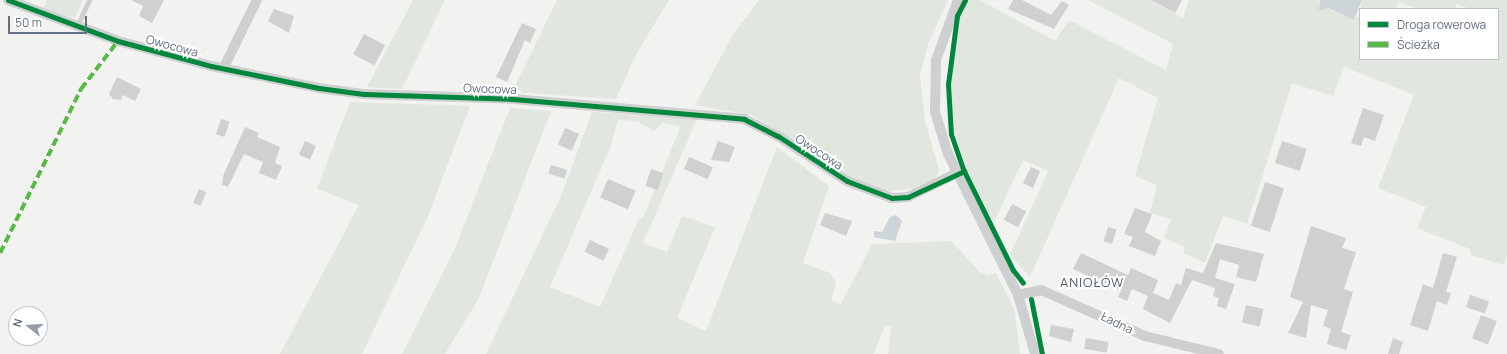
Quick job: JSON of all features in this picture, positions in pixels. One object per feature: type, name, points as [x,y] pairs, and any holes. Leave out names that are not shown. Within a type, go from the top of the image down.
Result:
[{"type":"street","name":"Owocowa","points":[[8,0],[77,26],[156,52],[284,82],[364,94],[513,99],[744,119],[778,136],[847,181],[892,198],[908,197],[957,173]]},
{"type":"street","points":[[224,67],[258,0]]},
{"type":"street","points":[[958,0],[936,60],[933,94],[941,137],[957,173],[1018,295],[1035,354]]},
{"type":"street","name":"Ładna","points":[[1018,295],[1041,290],[1144,336],[1219,354]]},
{"type":"lane","points":[[77,26],[89,0]]},
{"type":"shaded area","points":[[47,0],[83,0],[75,18],[43,9]]},
{"type":"shaded area","points":[[413,0],[445,0],[402,89],[367,87]]},
{"type":"shaded area","points":[[557,0],[669,0],[635,56],[616,99],[512,92]]},
{"type":"shaded area","points":[[759,0],[948,0],[928,45],[920,76],[925,121],[939,170],[936,178],[912,189],[888,191],[859,182],[818,159],[752,115],[695,105],[732,36]]},
{"type":"shaded area","points":[[967,0],[980,0],[1055,41],[1069,20],[1166,70],[1173,44],[1088,0],[1150,0],[1183,18],[1189,0],[1320,0],[1318,4],[1351,19],[1358,16],[1359,12],[1359,60],[1499,60],[1499,8],[1467,8],[1457,4],[1455,8],[1415,8],[1399,2],[1396,8],[1360,8],[1362,0],[1507,0],[1507,256],[1504,265],[1471,255],[1470,249],[1417,228],[1426,207],[1378,188],[1414,95],[1344,67],[1333,96],[1292,83],[1247,224],[1223,216],[1205,263],[1183,253],[1185,247],[1164,238],[1171,219],[1150,213],[1157,185],[1135,176],[1158,98],[1119,78],[1030,277],[1010,255],[1048,171],[1023,160],[993,224],[963,162],[955,132],[951,98],[953,61],[959,16]]},
{"type":"shaded area","points":[[1320,0],[1362,0],[1354,20],[1328,8],[1319,11]]},
{"type":"shaded area","points":[[350,102],[470,106],[428,216],[362,354],[280,354],[359,205],[317,189]]},
{"type":"shaded area","points":[[510,108],[551,111],[479,298],[445,354],[402,354],[453,253]]},
{"type":"shaded area","points":[[592,112],[697,119],[643,243],[667,252],[682,216],[715,227],[677,318],[706,331],[777,147],[829,186],[803,263],[830,273],[836,282],[831,300],[841,304],[872,244],[951,241],[980,272],[987,275],[996,273],[1014,308],[1020,354],[888,354],[891,325],[885,326],[874,354],[486,354],[561,196]],"holes":[[[618,120],[639,122],[654,131],[662,123],[681,126],[644,216],[638,221],[600,307],[550,287],[610,148]]]},
{"type":"shaded area","points":[[896,215],[902,221],[895,241],[874,237],[874,231],[882,232],[890,217]]},
{"type":"building","points":[[131,0],[164,0],[152,23],[139,16],[143,6]]},
{"type":"building","points":[[1013,0],[1022,0],[1051,15],[1062,1],[1069,5],[1054,29],[1008,9]]},
{"type":"building","points":[[1151,0],[1182,0],[1175,13]]},
{"type":"building","points":[[274,9],[294,16],[289,33],[268,21]]},
{"type":"building","points":[[522,23],[536,29],[530,43],[525,40],[507,82],[496,77]]},
{"type":"building","points":[[364,34],[385,45],[374,66],[353,54]]},
{"type":"building","points":[[117,77],[141,89],[135,101],[123,95],[121,100],[113,99],[109,94]]},
{"type":"building","points":[[1363,108],[1384,115],[1375,141],[1364,137],[1361,146],[1351,143]]},
{"type":"building","points":[[221,119],[230,122],[225,137],[216,134]]},
{"type":"building","points":[[245,127],[259,133],[257,137],[280,147],[275,163],[282,166],[276,180],[259,173],[263,162],[244,154],[228,187],[222,185],[223,176]]},
{"type":"building","points":[[565,128],[579,134],[572,150],[558,145]]},
{"type":"building","points":[[305,141],[316,146],[310,160],[299,155]]},
{"type":"building","points":[[718,141],[735,147],[729,162],[711,160]]},
{"type":"building","points":[[1282,141],[1307,149],[1300,171],[1275,163]]},
{"type":"building","points":[[689,157],[713,167],[708,179],[684,169]]},
{"type":"building","points":[[551,165],[567,170],[565,179],[548,174]]},
{"type":"building","points":[[1031,167],[1040,171],[1033,188],[1023,183]]},
{"type":"building","points":[[651,169],[663,173],[658,190],[645,186]]},
{"type":"building","points":[[608,179],[636,191],[628,209],[600,197]]},
{"type":"building","points":[[1265,182],[1284,188],[1270,232],[1251,226]]},
{"type":"building","points":[[199,189],[206,192],[201,206],[193,203]]},
{"type":"building","points":[[1012,204],[1026,211],[1018,227],[1004,220]]},
{"type":"building","points":[[1135,208],[1152,214],[1145,232],[1161,241],[1155,256],[1129,246],[1133,237],[1124,234]]},
{"type":"building","points":[[825,213],[852,221],[846,236],[820,225]]},
{"type":"building","points":[[1311,226],[1346,238],[1342,248],[1356,252],[1344,289],[1353,292],[1341,332],[1351,335],[1346,350],[1327,344],[1331,329],[1323,326],[1328,310],[1311,305],[1306,338],[1288,333],[1303,302],[1290,297]]},
{"type":"building","points":[[1108,227],[1117,230],[1112,244],[1103,241]]},
{"type":"building","points":[[590,240],[609,249],[604,261],[585,252]]},
{"type":"building","points":[[1216,243],[1264,254],[1256,282],[1236,277],[1239,265],[1220,259],[1215,278],[1235,284],[1226,309],[1217,306],[1219,298],[1213,296],[1215,288],[1192,280],[1170,323],[1143,309],[1148,296],[1132,289],[1127,301],[1118,297],[1121,291],[1073,269],[1081,253],[1128,275],[1131,268],[1158,280],[1153,293],[1169,300],[1176,283],[1181,285],[1186,268],[1203,273]]},
{"type":"building","points":[[1443,253],[1457,257],[1446,292],[1451,293],[1447,305],[1437,301],[1428,331],[1410,325],[1423,284],[1433,288]]},
{"type":"building","points":[[1470,295],[1489,301],[1485,314],[1466,307]]},
{"type":"building","points":[[1246,305],[1264,309],[1259,327],[1242,323]]},
{"type":"building","points":[[1481,315],[1497,321],[1488,344],[1472,338]]},
{"type":"building","points":[[1051,325],[1074,329],[1071,342],[1049,336]]},
{"type":"building","points":[[1086,338],[1109,342],[1107,353],[1084,349]]},
{"type":"building","points":[[1393,338],[1403,342],[1399,354],[1388,354]]},
{"type":"marked path","points":[[0,253],[81,89],[118,41]]},
{"type":"cycle path","points":[[8,0],[118,41],[211,66],[319,88],[364,94],[513,99],[744,119],[778,136],[847,181],[892,198],[908,197],[964,171]]},
{"type":"cycle path","points":[[965,0],[957,16],[948,84],[951,134],[964,171],[1013,270],[1023,283]]},
{"type":"cycle path","points":[[1031,299],[1042,354]]},
{"type":"district","name":"ANIOŁÓW","points":[[1092,282]]}]
